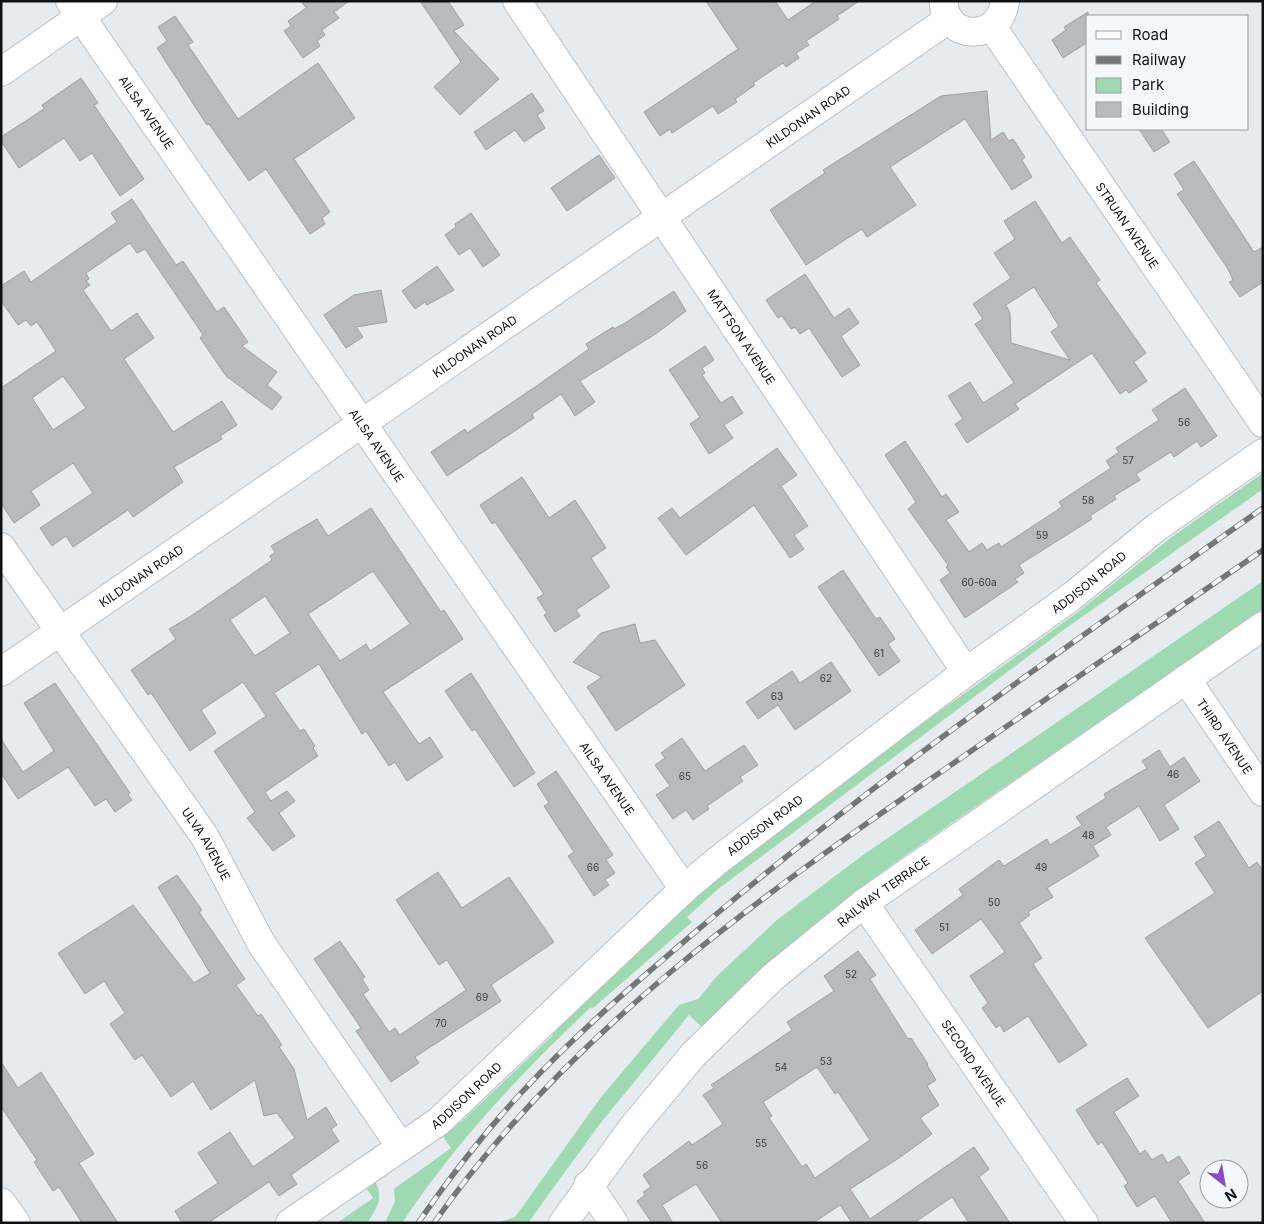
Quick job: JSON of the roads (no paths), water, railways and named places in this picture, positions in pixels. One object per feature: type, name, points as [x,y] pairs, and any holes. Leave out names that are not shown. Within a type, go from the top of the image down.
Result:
[{"type":"street","name":"MATTSON AVENUE","points":[[517,1],[966,672]]},
{"type":"street","points":[[947,10],[958,28],[974,33],[992,27],[1001,18],[1005,1]]},
{"type":"street","points":[[1,72],[85,6]]},
{"type":"street","name":"AILSA AVENUE","points":[[85,6],[362,424],[684,888]]},
{"type":"street","name":"KILDONAN ROAD","points":[[1,672],[662,218],[947,10]]},
{"type":"street","name":"STRUAN AVENUE","points":[[992,27],[1263,423]]},
{"type":"street","name":"ADDISON ROAD","points":[[290,1223],[438,1122],[684,888],[797,799],[966,672],[1071,597],[1157,527],[1263,453]]},
{"type":"street","name":"ULVA AVENUE","points":[[1,547],[204,837],[261,943],[401,1147]]},
{"type":"street","name":"RAILWAY TERRACE","points":[[563,1223],[588,1185],[693,1055],[773,977],[864,903],[1263,626]]},
{"type":"street","name":"THIRD AVENUE","points":[[1186,679],[1263,792]]},
{"type":"street","name":"SECOND AVENUE","points":[[864,903],[1084,1223]]},
{"type":"street","points":[[588,1185],[614,1223]]},
{"type":"street","points":[[1,1202],[16,1223]]},
{"type":"railway","points":[[418,1223],[481,1139],[545,1068],[618,999],[720,911],[785,857],[919,754],[1056,654],[1263,508]]},
{"type":"railway","points":[[434,1223],[487,1154],[544,1090],[605,1030],[670,972],[737,918],[877,816],[1263,550]]}]
